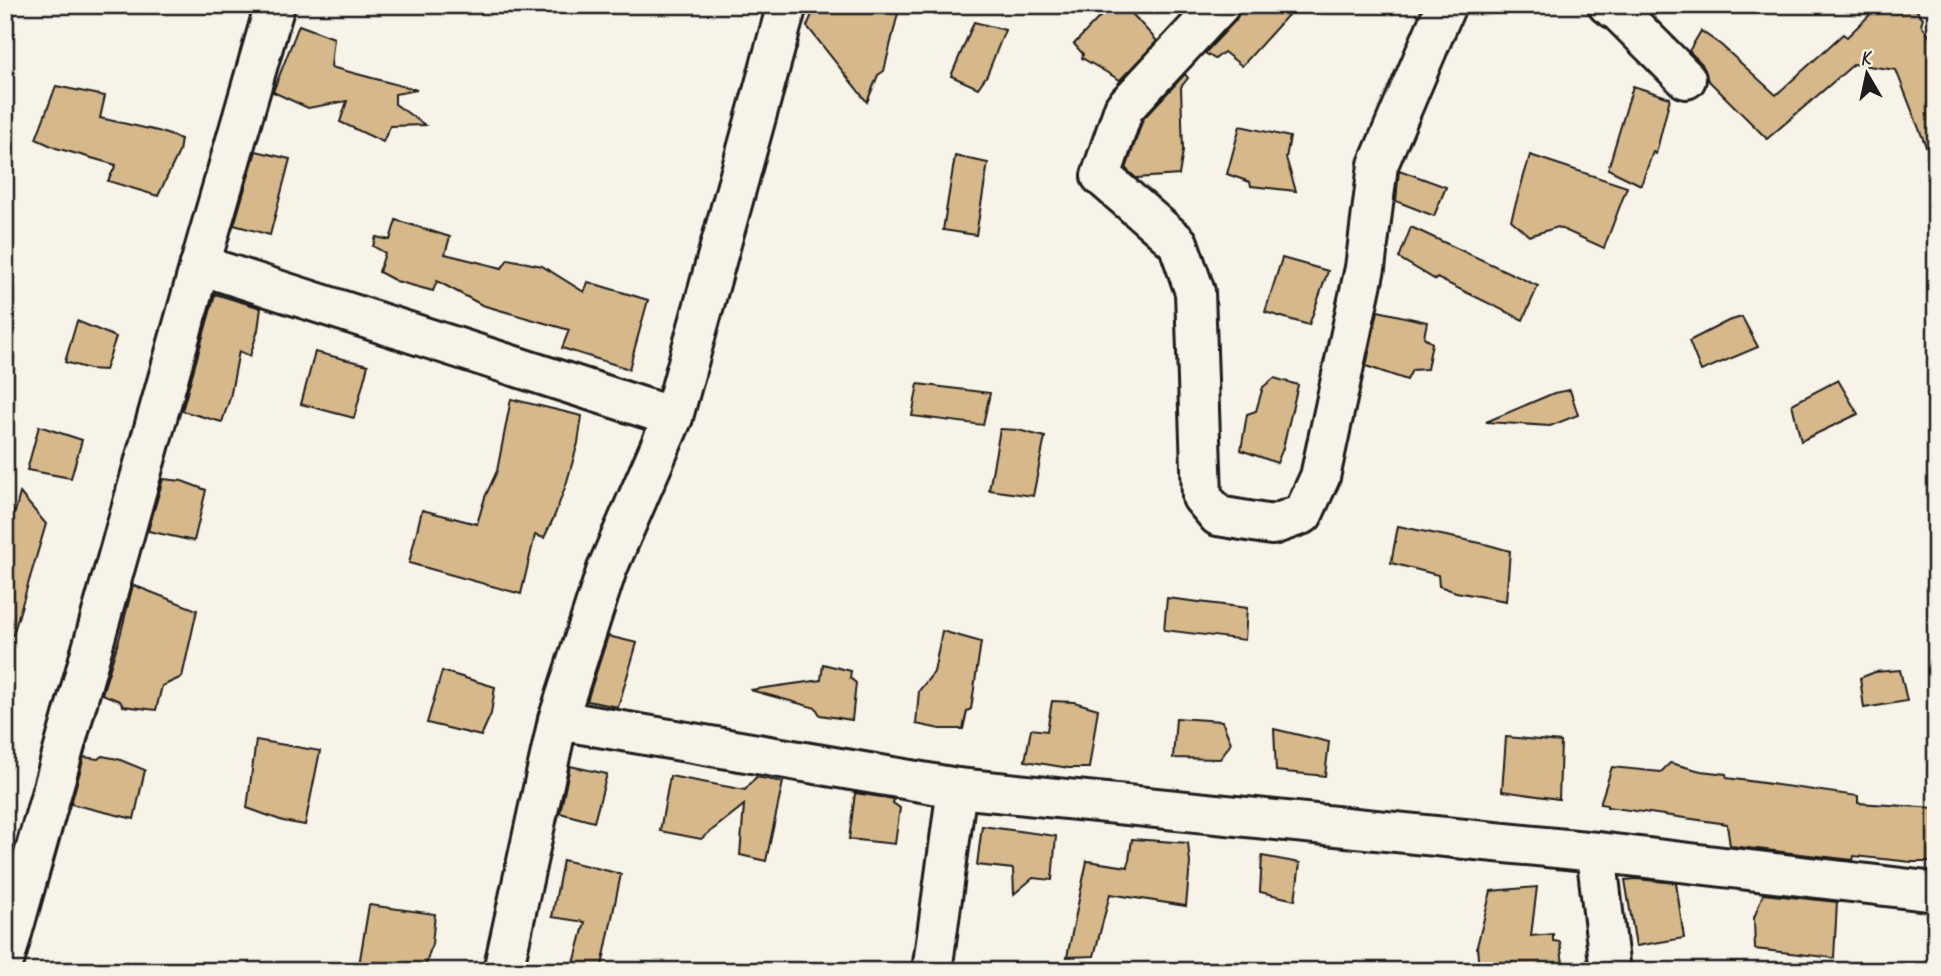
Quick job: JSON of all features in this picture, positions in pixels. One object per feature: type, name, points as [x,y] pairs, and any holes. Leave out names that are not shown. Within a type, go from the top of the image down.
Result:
[{"type":"street","points":[[5,958],[275,5]]},
{"type":"street","points":[[503,971],[558,720],[607,569],[673,417],[787,5]]},
{"type":"street","points":[[1220,5],[1124,108],[1101,176],[1178,243],[1195,292],[1202,497],[1218,516],[1272,525],[1303,514],[1320,477],[1366,268],[1378,164],[1446,5]]},
{"type":"street","points":[[1608,5],[1619,12],[1686,79]]},
{"type":"street","points":[[200,265],[673,417]]},
{"type":"street","points":[[558,720],[957,788],[1595,852],[1936,892]]},
{"type":"street","points":[[932,971],[957,788]]},
{"type":"street","points":[[1595,852],[1610,971]]},
{"type":"building","points":[[816,5],[900,5],[884,71],[878,75],[867,102],[807,26]]},
{"type":"building","points":[[1111,5],[1124,5],[1157,41],[1120,80],[1082,58],[1083,54],[1074,44]]},
{"type":"building","points":[[1241,5],[1297,5],[1242,66],[1224,52],[1215,59],[1205,53],[1236,20]]},
{"type":"building","points":[[1880,5],[1912,5],[1923,18],[1921,24],[1936,46],[1936,167],[1896,70],[1854,64],[1767,139],[1707,79],[1702,64],[1689,51],[1701,31],[1721,45],[1776,95],[1843,34],[1847,37]]},
{"type":"building","points":[[974,22],[1005,30],[987,75],[978,88],[951,76]]},
{"type":"building","points":[[299,25],[334,38],[331,67],[417,90],[395,94],[395,104],[425,125],[390,126],[383,142],[340,122],[347,101],[308,108],[273,92]]},
{"type":"building","points":[[1185,74],[1188,78],[1181,87],[1183,151],[1179,175],[1136,178],[1126,169],[1143,119]]},
{"type":"building","points":[[56,86],[105,96],[100,118],[181,139],[179,152],[158,196],[108,181],[116,165],[56,148],[36,139]]},
{"type":"building","points":[[1633,86],[1670,98],[1656,154],[1653,152],[1641,185],[1608,169]]},
{"type":"building","points":[[1240,126],[1290,137],[1286,158],[1296,191],[1251,186],[1250,182],[1227,174]]},
{"type":"building","points":[[256,151],[290,159],[270,235],[234,225]]},
{"type":"building","points":[[1530,155],[1627,187],[1604,248],[1558,227],[1529,236],[1511,220]]},
{"type":"building","points":[[955,156],[988,163],[976,235],[943,230]]},
{"type":"building","points":[[1399,170],[1446,187],[1434,216],[1396,201]]},
{"type":"building","points":[[396,220],[450,237],[445,254],[502,268],[508,259],[542,266],[584,292],[588,282],[648,300],[629,369],[562,348],[569,330],[482,305],[437,281],[433,291],[396,281],[379,272],[385,253],[373,246],[376,237],[390,240]]},
{"type":"building","points":[[1411,227],[1538,286],[1523,320],[1437,278],[1436,280],[1399,258]]},
{"type":"building","points":[[1282,258],[1328,271],[1309,325],[1265,312]]},
{"type":"building","points":[[215,294],[261,308],[250,356],[239,351],[230,398],[222,422],[182,411]]},
{"type":"building","points":[[1378,311],[1427,322],[1424,337],[1432,343],[1427,369],[1412,370],[1407,380],[1366,366]]},
{"type":"building","points":[[1742,317],[1758,347],[1701,371],[1689,341],[1728,321]]},
{"type":"building","points":[[77,321],[116,337],[105,370],[89,369],[65,362]]},
{"type":"building","points":[[315,352],[368,365],[354,418],[301,404]]},
{"type":"building","points":[[1274,378],[1298,385],[1277,463],[1241,450],[1247,414],[1256,411],[1263,387]]},
{"type":"building","points":[[1838,380],[1858,414],[1801,441],[1792,404]]},
{"type":"building","points":[[918,384],[990,393],[983,425],[912,416]]},
{"type":"building","points":[[1570,390],[1578,415],[1550,426],[1486,422],[1554,393]]},
{"type":"building","points":[[511,399],[582,416],[578,443],[566,485],[544,538],[535,535],[521,594],[409,563],[422,510],[477,524],[497,471]]},
{"type":"building","points":[[39,426],[82,440],[71,478],[27,470]]},
{"type":"building","points":[[1000,429],[1018,430],[1045,437],[1033,496],[989,490]]},
{"type":"building","points":[[163,479],[182,481],[206,490],[194,541],[148,531]]},
{"type":"building","points":[[20,493],[46,524],[13,635],[5,634],[5,510],[15,512]]},
{"type":"building","points":[[1398,526],[1510,551],[1506,601],[1456,592],[1439,586],[1438,575],[1391,563]]},
{"type":"building","points":[[133,585],[197,610],[182,677],[162,686],[156,710],[123,706],[120,701],[102,694]]},
{"type":"building","points":[[1167,598],[1247,608],[1245,640],[1164,630]]},
{"type":"building","points":[[942,631],[981,642],[971,709],[967,711],[963,729],[940,729],[916,724],[919,691],[934,672]]},
{"type":"building","points":[[608,636],[637,643],[618,707],[587,701]]},
{"type":"building","points":[[823,664],[851,671],[850,678],[856,683],[852,720],[820,715],[816,708],[750,690],[821,680]]},
{"type":"building","points":[[1900,670],[1907,701],[1864,708],[1860,678],[1875,672]]},
{"type":"building","points":[[442,671],[495,687],[491,714],[481,736],[427,723]]},
{"type":"building","points":[[1052,701],[1074,702],[1098,709],[1089,768],[1069,768],[1025,761],[1031,729],[1047,731]]},
{"type":"building","points":[[1176,718],[1222,721],[1231,743],[1220,759],[1173,758]]},
{"type":"building","points":[[1274,729],[1329,742],[1325,776],[1276,771]]},
{"type":"building","points":[[1506,737],[1561,742],[1559,799],[1502,791]]},
{"type":"building","points":[[256,740],[320,751],[305,825],[283,821],[247,808]]},
{"type":"building","points":[[102,756],[118,759],[145,770],[134,819],[71,804],[84,757],[98,759]]},
{"type":"building","points":[[1670,763],[1726,774],[1727,778],[1858,796],[1858,803],[1936,808],[1936,862],[1854,856],[1853,860],[1730,846],[1727,824],[1600,804],[1612,767],[1661,772]]},
{"type":"building","points":[[570,766],[607,774],[594,822],[560,813]]},
{"type":"building","points":[[670,776],[745,790],[756,777],[783,782],[766,861],[740,855],[744,805],[701,839],[660,831]]},
{"type":"building","points":[[855,793],[894,799],[893,803],[900,808],[895,844],[849,839]]},
{"type":"building","points":[[982,826],[1056,836],[1052,880],[1033,878],[1014,894],[1013,869],[977,865]]},
{"type":"building","points":[[1132,839],[1188,843],[1190,863],[1186,906],[1110,894],[1094,956],[1067,957],[1087,861],[1128,867]]},
{"type":"building","points":[[1262,856],[1300,863],[1295,900],[1260,892]]},
{"type":"building","points":[[563,860],[621,874],[601,971],[572,971],[585,922],[552,917]]},
{"type":"building","points":[[1625,880],[1676,883],[1684,938],[1636,946]]},
{"type":"building","points":[[1537,887],[1531,936],[1553,934],[1553,941],[1560,942],[1564,971],[1479,971],[1477,946],[1491,891]]},
{"type":"building","points":[[1763,894],[1837,902],[1834,958],[1755,949],[1754,918]]},
{"type":"building","points":[[369,905],[435,914],[432,944],[424,971],[358,971]]}]
